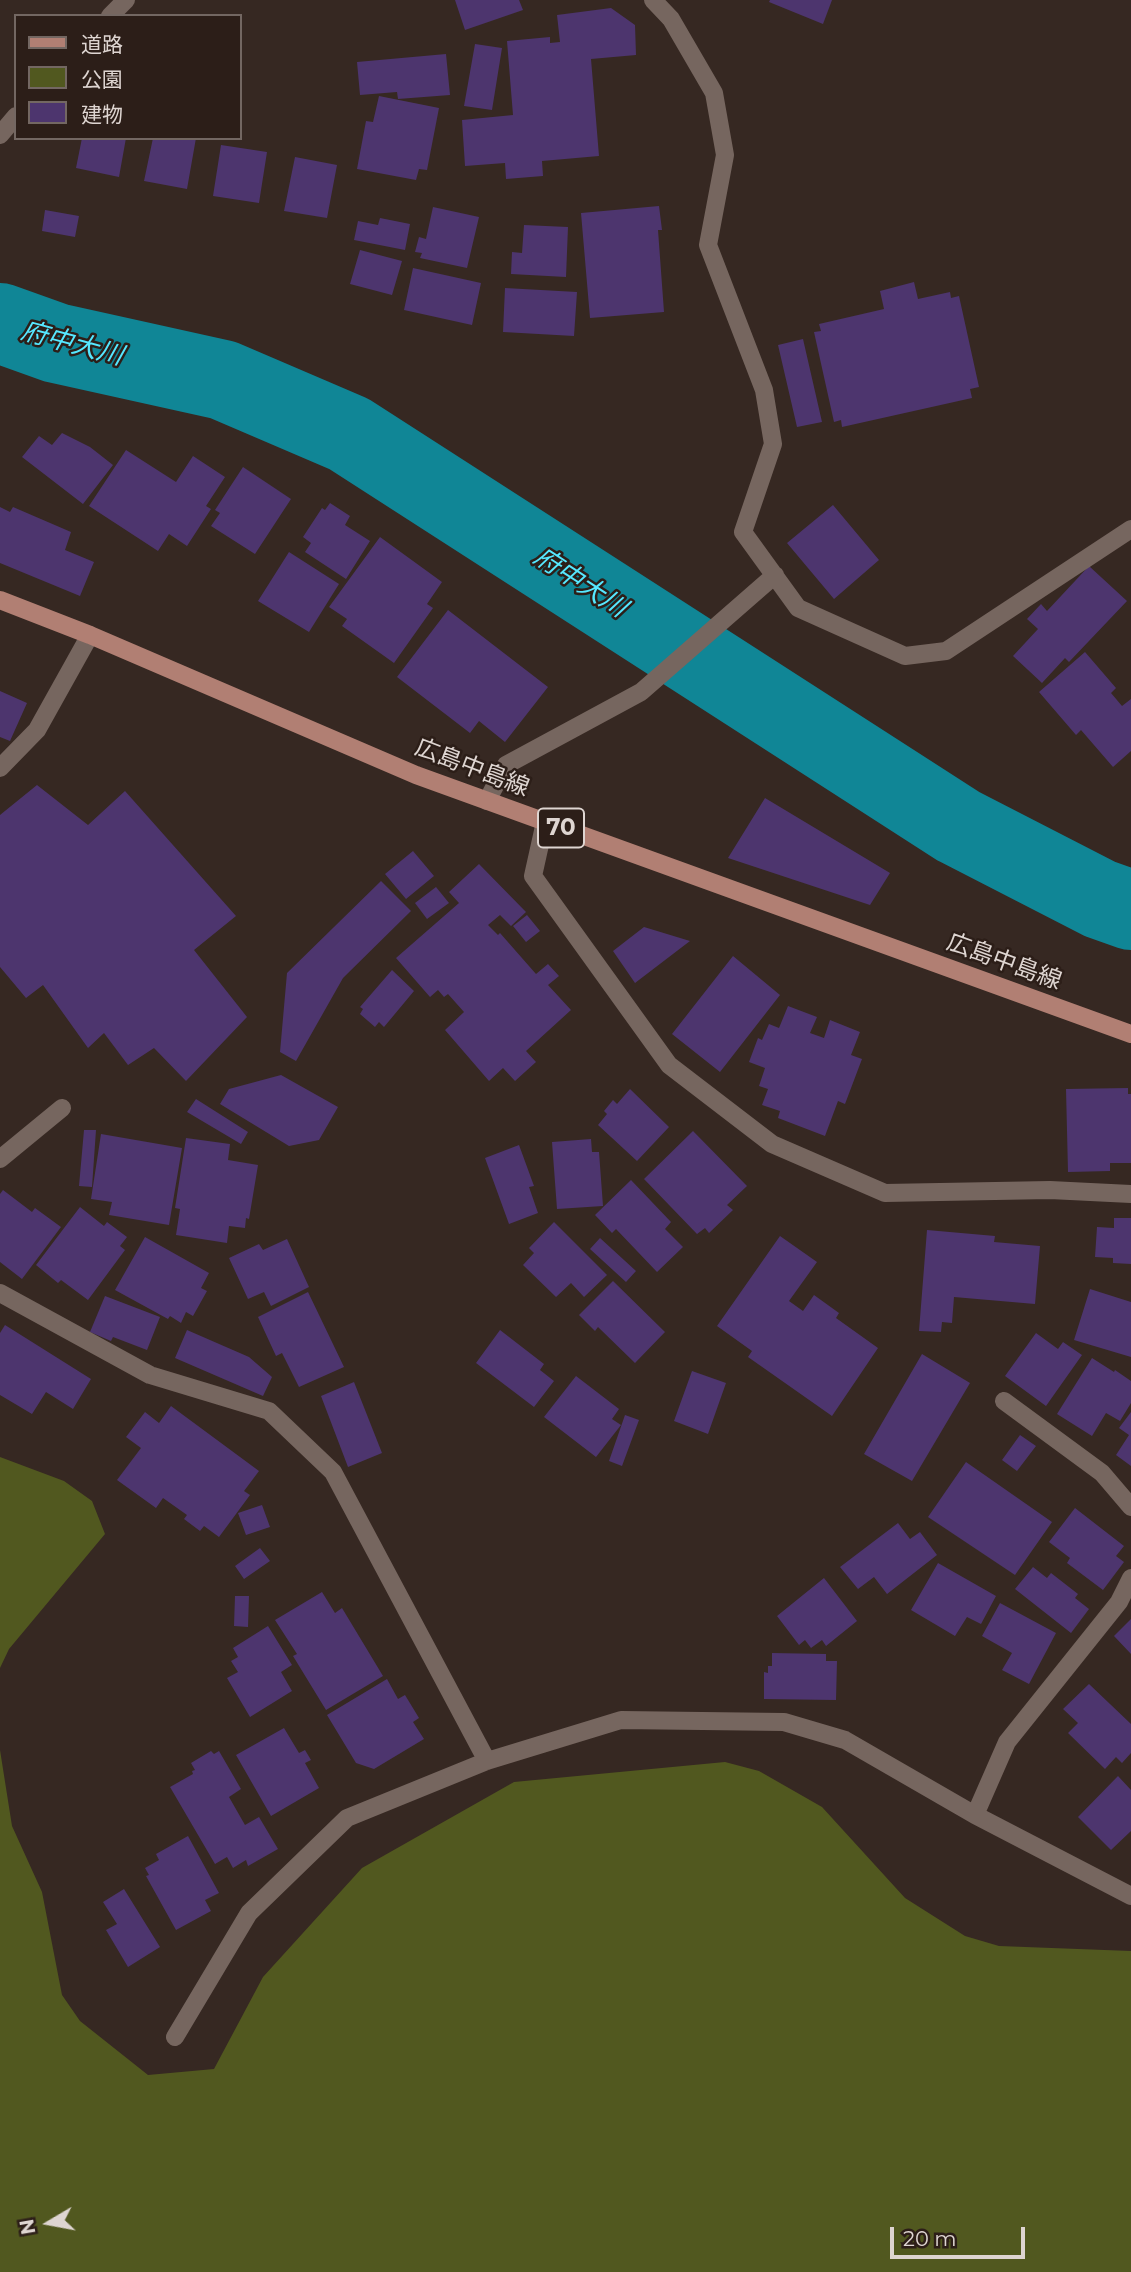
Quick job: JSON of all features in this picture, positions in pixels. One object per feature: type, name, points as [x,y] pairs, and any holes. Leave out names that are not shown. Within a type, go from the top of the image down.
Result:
[{"type":"main road","name":"広島中島線","points":[[0,600],[90,635],[416,775],[1131,1034]]},
{"type":"street","points":[[112,14],[125,0]]},
{"type":"street","points":[[653,0],[671,19],[714,93],[725,155],[708,245],[764,390],[773,444],[743,532],[798,608],[905,656],[946,651],[1131,529]]},
{"type":"street","points":[[0,135],[14,118]]},
{"type":"street","points":[[487,801],[506,765],[641,692],[775,575]]},
{"type":"street","points":[[0,768],[37,730],[90,635]]},
{"type":"street","points":[[545,822],[533,876],[669,1065],[772,1144],[885,1193],[1049,1190],[1131,1194]]},
{"type":"street","points":[[0,1159],[62,1108]]},
{"type":"street","points":[[0,1293],[150,1374],[269,1411],[332,1472],[487,1761]]},
{"type":"street","points":[[1004,1401],[1102,1473],[1131,1507]]},
{"type":"street","points":[[975,1815],[1007,1742],[1119,1602],[1131,1578]]},
{"type":"street","points":[[175,2037],[249,1913],[347,1818],[487,1761],[621,1720],[784,1722],[845,1740],[975,1815],[1131,1896]]},
{"type":"green space","points":[[0,1457],[64,1481],[92,1501],[105,1534],[9,1649],[0,1668]]},
{"type":"green space","points":[[0,1750],[12,1826],[42,1892],[62,1995],[80,2021],[148,2075],[214,2069],[263,1977],[362,1868],[514,1782],[725,1762],[759,1771],[822,1807],[905,1898],[965,1936],[999,1946],[1131,1951],[1131,2272],[0,2272]]},
{"type":"building","points":[[455,0],[519,0],[523,10],[465,30]]},
{"type":"building","points":[[832,0],[823,24],[769,2]]},
{"type":"building","points":[[611,8],[635,25],[636,55],[591,59],[599,156],[542,161],[543,176],[506,179],[505,163],[465,166],[462,120],[513,115],[507,41],[550,37],[550,43],[560,42],[557,15]]},
{"type":"building","points":[[475,44],[502,48],[492,110],[464,106]]},
{"type":"building","points":[[446,54],[450,95],[398,99],[397,92],[360,95],[357,62]]},
{"type":"building","points":[[379,96],[439,108],[427,170],[419,169],[416,180],[357,169],[366,121],[373,122]]},
{"type":"building","points":[[82,140],[126,140],[119,177],[76,168]]},
{"type":"building","points":[[153,140],[196,140],[187,189],[144,181]]},
{"type":"building","points":[[221,145],[267,152],[259,203],[213,196]]},
{"type":"building","points":[[295,157],[337,165],[327,218],[284,211]]},
{"type":"building","points":[[659,206],[662,230],[658,230],[664,312],[590,318],[581,213]]},
{"type":"building","points":[[433,207],[479,217],[467,268],[420,258],[422,253],[415,252],[419,237],[426,239]]},
{"type":"building","points":[[45,210],[79,216],[75,237],[42,231]]},
{"type":"building","points":[[380,218],[410,224],[405,250],[354,240],[358,221],[378,225]]},
{"type":"building","points":[[524,225],[568,227],[566,277],[511,274],[512,252],[522,253]]},
{"type":"building","points":[[360,250],[402,261],[392,295],[350,284]]},
{"type":"building","points":[[413,268],[481,283],[472,325],[404,310]]},
{"type":"building","points":[[914,282],[918,299],[950,292],[951,298],[959,296],[979,387],[970,389],[972,398],[842,427],[841,420],[834,422],[814,332],[821,331],[819,324],[884,309],[880,291]]},
{"type":"building","points":[[505,288],[577,292],[574,336],[503,332]]},
{"type":"building","points":[[803,339],[822,422],[797,427],[778,345]]},
{"type":"building","points":[[62,433],[90,447],[113,465],[83,504],[22,457],[39,436],[52,445]]},
{"type":"building","points":[[126,450],[176,482],[193,456],[225,477],[206,506],[211,509],[187,546],[169,534],[158,551],[89,506]]},
{"type":"building","points":[[243,467],[291,499],[255,554],[211,526],[220,513],[215,510]]},
{"type":"building","points":[[330,503],[350,516],[345,525],[370,541],[346,579],[305,552],[311,543],[303,537],[322,508],[325,510]]},
{"type":"building","points":[[833,505],[879,560],[834,599],[787,543]]},
{"type":"building","points":[[0,507],[10,512],[13,507],[71,532],[65,550],[94,562],[80,596],[0,563]]},
{"type":"building","points":[[380,537],[442,582],[427,604],[433,608],[394,663],[342,626],[347,619],[329,607]]},
{"type":"building","points":[[289,552],[339,584],[309,632],[258,601]]},
{"type":"building","points":[[1089,566],[1127,601],[1069,662],[1065,658],[1042,683],[1013,656],[1038,629],[1027,619],[1041,604],[1047,611]]},
{"type":"building","points":[[448,610],[548,687],[505,742],[479,721],[470,733],[397,677]]},
{"type":"building","points":[[1085,652],[1116,688],[1111,693],[1122,706],[1131,699],[1131,751],[1113,767],[1081,730],[1076,735],[1039,692]]},
{"type":"building","points":[[0,691],[27,703],[10,741],[0,737]]},
{"type":"building","points":[[37,785],[88,825],[125,791],[236,916],[194,950],[247,1017],[186,1081],[154,1048],[128,1065],[104,1033],[88,1048],[43,985],[26,998],[0,967],[0,815]]},
{"type":"building","points":[[765,798],[890,873],[870,905],[728,858]]},
{"type":"building","points":[[413,851],[434,876],[406,899],[385,874]]},
{"type":"building","points":[[479,864],[526,912],[511,926],[500,915],[488,925],[498,935],[500,933],[536,974],[548,964],[559,976],[548,985],[571,1010],[526,1051],[536,1062],[515,1081],[503,1068],[489,1081],[445,1030],[464,1012],[448,994],[444,997],[438,990],[430,997],[396,958],[459,903],[449,892]]},
{"type":"building","points":[[381,881],[411,911],[343,978],[296,1061],[280,1052],[287,973]]},
{"type":"building","points":[[436,887],[449,903],[427,919],[415,903]]},
{"type":"building","points":[[527,915],[540,931],[526,942],[513,926]]},
{"type":"building","points":[[644,927],[690,941],[635,983],[613,951]]},
{"type":"building","points":[[733,956],[780,995],[720,1072],[672,1034]]},
{"type":"building","points":[[392,970],[414,991],[384,1027],[379,1022],[375,1027],[360,1014],[363,1009],[360,1007]]},
{"type":"building","points":[[788,1006],[817,1017],[810,1033],[824,1038],[830,1020],[860,1032],[851,1055],[862,1059],[845,1104],[838,1101],[825,1136],[778,1118],[780,1111],[762,1105],[768,1089],[759,1086],[765,1068],[749,1062],[758,1038],[762,1040],[769,1024],[779,1028]]},
{"type":"building","points":[[281,1075],[338,1107],[319,1140],[289,1146],[220,1104],[229,1089]]},
{"type":"building","points":[[1128,1088],[1128,1094],[1131,1094],[1131,1163],[1110,1163],[1110,1171],[1068,1172],[1066,1089]]},
{"type":"building","points":[[630,1089],[669,1127],[637,1161],[598,1125],[613,1100],[617,1104]]},
{"type":"building","points":[[196,1099],[248,1132],[241,1144],[187,1112]]},
{"type":"building","points":[[84,1130],[96,1130],[92,1187],[79,1186]]},
{"type":"building","points":[[693,1131],[747,1186],[727,1205],[733,1210],[709,1233],[705,1228],[697,1234],[644,1179]]},
{"type":"building","points":[[101,1134],[182,1148],[169,1225],[109,1215],[112,1202],[91,1199]]},
{"type":"building","points":[[186,1138],[230,1144],[228,1160],[258,1165],[249,1219],[246,1218],[245,1228],[229,1226],[227,1243],[176,1235],[180,1209],[175,1208]]},
{"type":"building","points":[[591,1139],[592,1152],[599,1152],[603,1206],[557,1209],[552,1142]]},
{"type":"building","points":[[519,1145],[534,1186],[529,1187],[538,1213],[509,1224],[485,1158]]},
{"type":"building","points":[[631,1180],[671,1222],[665,1229],[683,1247],[657,1272],[616,1229],[612,1233],[595,1215]]},
{"type":"building","points":[[3,1190],[32,1212],[35,1208],[61,1227],[22,1279],[0,1262],[0,1194]]},
{"type":"building","points":[[80,1207],[104,1226],[107,1222],[127,1237],[120,1246],[125,1250],[88,1300],[61,1280],[58,1283],[36,1265]]},
{"type":"building","points":[[1114,1218],[1131,1218],[1131,1264],[1113,1263],[1113,1258],[1095,1257],[1097,1227],[1114,1228]]},
{"type":"building","points":[[554,1222],[607,1275],[584,1297],[571,1283],[556,1297],[523,1265],[534,1253],[529,1248]]},
{"type":"building","points":[[927,1230],[995,1236],[994,1242],[1040,1246],[1035,1304],[954,1297],[952,1323],[942,1322],[941,1332],[919,1331]]},
{"type":"building","points":[[780,1236],[817,1262],[789,1301],[803,1311],[814,1295],[839,1313],[836,1318],[878,1348],[832,1416],[748,1357],[752,1351],[717,1326]]},
{"type":"building","points":[[145,1237],[209,1273],[201,1288],[207,1291],[193,1316],[186,1312],[181,1323],[170,1316],[168,1319],[115,1290]]},
{"type":"building","points":[[600,1238],[636,1271],[626,1282],[590,1249]]},
{"type":"building","points":[[287,1239],[309,1287],[271,1306],[264,1292],[248,1299],[229,1258],[259,1244],[263,1250]]},
{"type":"building","points":[[613,1281],[665,1332],[635,1363],[598,1327],[595,1331],[579,1315]]},
{"type":"building","points":[[1090,1289],[1131,1302],[1131,1357],[1074,1340]]},
{"type":"building","points":[[308,1292],[344,1367],[299,1387],[282,1353],[276,1356],[258,1317]]},
{"type":"building","points":[[105,1296],[160,1317],[147,1350],[113,1337],[111,1341],[90,1332]]},
{"type":"building","points":[[5,1325],[91,1379],[73,1409],[46,1392],[32,1414],[0,1395],[0,1333]]},
{"type":"building","points":[[187,1330],[249,1357],[272,1377],[263,1396],[175,1358]]},
{"type":"building","points":[[500,1330],[544,1364],[540,1370],[554,1381],[534,1407],[476,1363]]},
{"type":"building","points":[[1036,1333],[1058,1349],[1063,1342],[1082,1355],[1046,1406],[1005,1376]]},
{"type":"building","points":[[922,1354],[970,1383],[912,1481],[864,1454]]},
{"type":"building","points":[[1092,1358],[1131,1381],[1131,1403],[1120,1421],[1106,1413],[1092,1436],[1057,1414]]},
{"type":"building","points":[[692,1371],[726,1383],[708,1434],[674,1421]]},
{"type":"building","points":[[576,1376],[619,1409],[612,1419],[621,1425],[596,1457],[544,1417]]},
{"type":"building","points":[[354,1382],[382,1453],[348,1467],[321,1396]]},
{"type":"building","points":[[171,1406],[259,1471],[244,1491],[250,1495],[219,1537],[204,1526],[200,1531],[184,1519],[187,1515],[163,1498],[156,1508],[117,1480],[141,1448],[126,1437],[145,1412],[159,1423]]},
{"type":"building","points":[[1131,1412],[1131,1466],[1116,1455],[1129,1435],[1119,1428]]},
{"type":"building","points":[[625,1415],[639,1420],[622,1466],[609,1461]]},
{"type":"building","points":[[1020,1435],[1036,1446],[1017,1471],[1002,1460]]},
{"type":"building","points":[[966,1462],[1052,1522],[1015,1575],[928,1517]]},
{"type":"building","points":[[262,1505],[270,1527],[246,1535],[238,1513]]},
{"type":"building","points":[[1075,1508],[1124,1546],[1116,1556],[1124,1562],[1103,1590],[1067,1563],[1070,1558],[1049,1542]]},
{"type":"building","points":[[898,1523],[910,1539],[920,1532],[937,1555],[887,1594],[874,1577],[858,1589],[840,1567]]},
{"type":"building","points":[[260,1548],[270,1561],[244,1579],[235,1566]]},
{"type":"building","points":[[938,1563],[996,1596],[981,1624],[967,1617],[955,1636],[911,1610]]},
{"type":"building","points":[[1033,1567],[1047,1578],[1051,1573],[1078,1594],[1075,1598],[1089,1609],[1071,1633],[1015,1589]]},
{"type":"building","points":[[824,1578],[857,1621],[826,1646],[822,1640],[811,1648],[805,1640],[799,1645],[777,1616]]},
{"type":"building","points":[[322,1592],[335,1613],[342,1608],[383,1676],[326,1710],[293,1656],[297,1654],[275,1620]]},
{"type":"building","points":[[235,1596],[249,1596],[248,1627],[234,1626]]},
{"type":"building","points":[[1000,1603],[1056,1633],[1029,1684],[1002,1670],[1012,1653],[982,1636]]},
{"type":"building","points":[[1131,1619],[1131,1654],[1114,1636]]},
{"type":"building","points":[[268,1626],[292,1665],[281,1672],[292,1691],[250,1717],[227,1678],[238,1672],[231,1661],[238,1657],[233,1648]]},
{"type":"building","points":[[772,1653],[826,1654],[826,1661],[837,1661],[836,1700],[764,1699],[764,1672],[768,1673],[768,1666],[772,1666]]},
{"type":"building","points":[[387,1679],[398,1699],[405,1695],[419,1718],[413,1722],[424,1739],[374,1769],[356,1763],[327,1715]]},
{"type":"building","points":[[1089,1684],[1131,1724],[1131,1753],[1122,1763],[1116,1757],[1105,1769],[1068,1733],[1078,1723],[1063,1709]]},
{"type":"building","points":[[284,1728],[299,1753],[305,1750],[311,1760],[305,1763],[319,1788],[271,1816],[236,1755]]},
{"type":"building","points":[[211,1751],[214,1754],[219,1751],[241,1789],[229,1797],[245,1825],[259,1817],[278,1849],[248,1866],[246,1860],[233,1868],[227,1857],[215,1864],[170,1787],[193,1774],[192,1771],[195,1770],[191,1763]]},
{"type":"building","points":[[1118,1776],[1131,1790],[1131,1831],[1111,1850],[1078,1817]]},
{"type":"building","points":[[188,1836],[219,1893],[205,1900],[211,1911],[176,1930],[146,1876],[149,1875],[145,1868],[159,1860],[156,1854]]},
{"type":"building","points":[[124,1889],[160,1947],[128,1967],[106,1930],[117,1924],[103,1902]]},
{"type":"waterway","name":"府中大川","points":[[0,323],[56,343],[223,380],[349,434],[958,826],[1100,899],[1131,910]]}]
